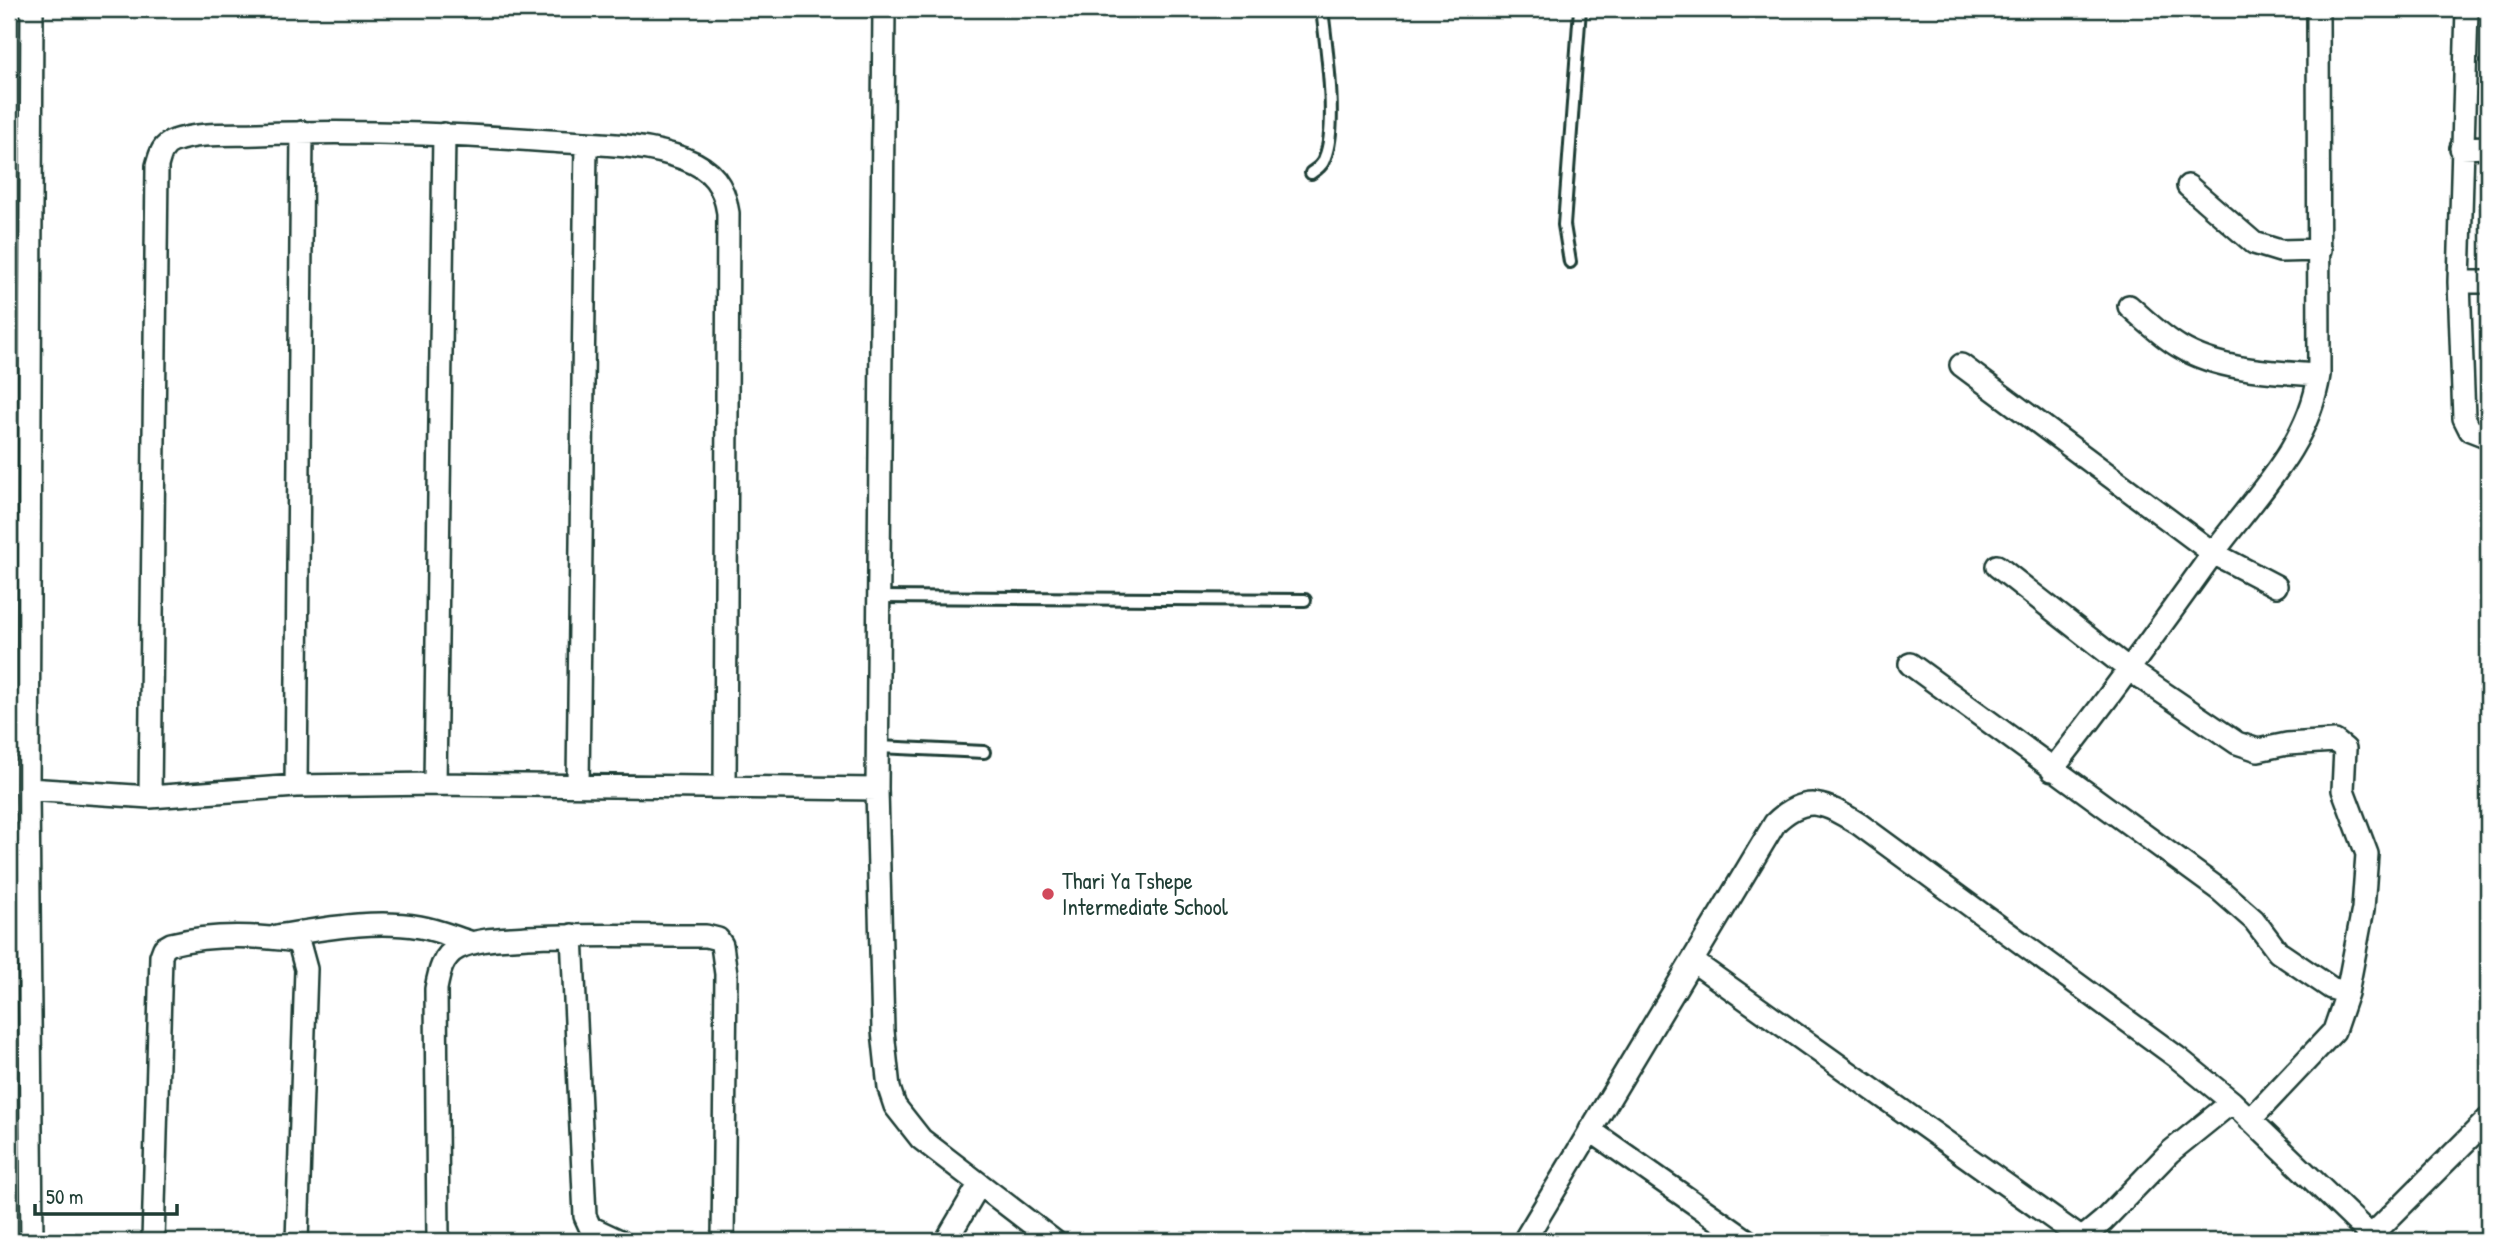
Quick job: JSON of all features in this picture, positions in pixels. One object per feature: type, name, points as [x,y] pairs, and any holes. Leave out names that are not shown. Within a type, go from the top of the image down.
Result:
[{"type":"street","points":[[32,9],[28,789],[32,1241]]},
{"type":"street","points":[[884,9],[877,789],[883,1031],[889,1088],[895,1106],[912,1131],[1054,1241]]},
{"type":"street","points":[[2052,770],[2131,671],[2213,553],[2295,443],[2316,400],[2319,375],[2320,250],[2318,9]]},
{"type":"street","points":[[2467,9],[2459,282],[2464,418],[2470,430],[2488,437]]},
{"type":"street","points":[[150,797],[157,166],[163,148],[180,140],[302,132],[444,134],[653,150],[686,159],[719,180],[725,194],[728,213],[725,787]]},
{"type":"street","points":[[296,786],[302,132]]},
{"type":"street","points":[[435,784],[444,134]]},
{"type":"street","points":[[578,784],[586,143]]},
{"type":"street","points":[[2461,148],[2488,147]]},
{"type":"street","points":[[2188,186],[2254,243],[2280,251],[2320,250]]},
{"type":"street","points":[[2459,282],[2488,282]]},
{"type":"street","points":[[2129,306],[2168,339],[2200,356],[2252,369],[2319,375]]},
{"type":"street","points":[[1961,365],[2213,553],[2276,586]]},
{"type":"street","points":[[1997,566],[2131,671],[2236,743],[2267,750],[2287,744],[2335,741],[2342,744],[2343,790],[2367,854],[2363,909],[2347,993],[2334,1031],[2250,1120]]},
{"type":"street","points":[[1910,664],[2221,891],[2254,920],[2278,953],[2331,988],[2347,993]]},
{"type":"street","points":[[28,789],[150,797],[296,786],[435,784],[877,789]]},
{"type":"street","points":[[1524,1241],[1648,1030],[1694,962],[1776,823],[1798,806],[1820,804],[1831,807],[1882,840],[2178,1058],[2232,1102],[2369,1239],[2488,1119]]},
{"type":"street","points":[[153,1241],[158,972],[164,948],[187,940],[268,937],[345,926],[402,925],[423,927],[473,943]]},
{"type":"street","points":[[572,935],[585,1216],[590,1227],[620,1241]]},
{"type":"street","points":[[438,1241],[436,989],[446,957],[457,948],[473,943],[572,935],[706,936],[718,939],[722,945],[726,974],[723,1241]]},
{"type":"street","points":[[268,937],[295,942],[300,947],[306,969],[297,1241]]},
{"type":"street","points":[[1694,962],[2080,1240],[2103,1222],[2170,1152],[2232,1102]]},
{"type":"street","points":[[1590,1130],[1748,1241]]},
{"type":"street","points":[[946,1241],[979,1185]]},
{"type":"lane","points":[[1311,173],[1321,166],[1329,143],[1331,88],[1322,9]]},
{"type":"lane","points":[[1570,262],[1564,225],[1580,9]]},
{"type":"lane","points":[[878,597],[1305,600]]},
{"type":"lane","points":[[879,747],[984,752]]},
{"type":"place","name":"Thari Ya Tshepe Intermediate School","points":[[1048,894]]}]
